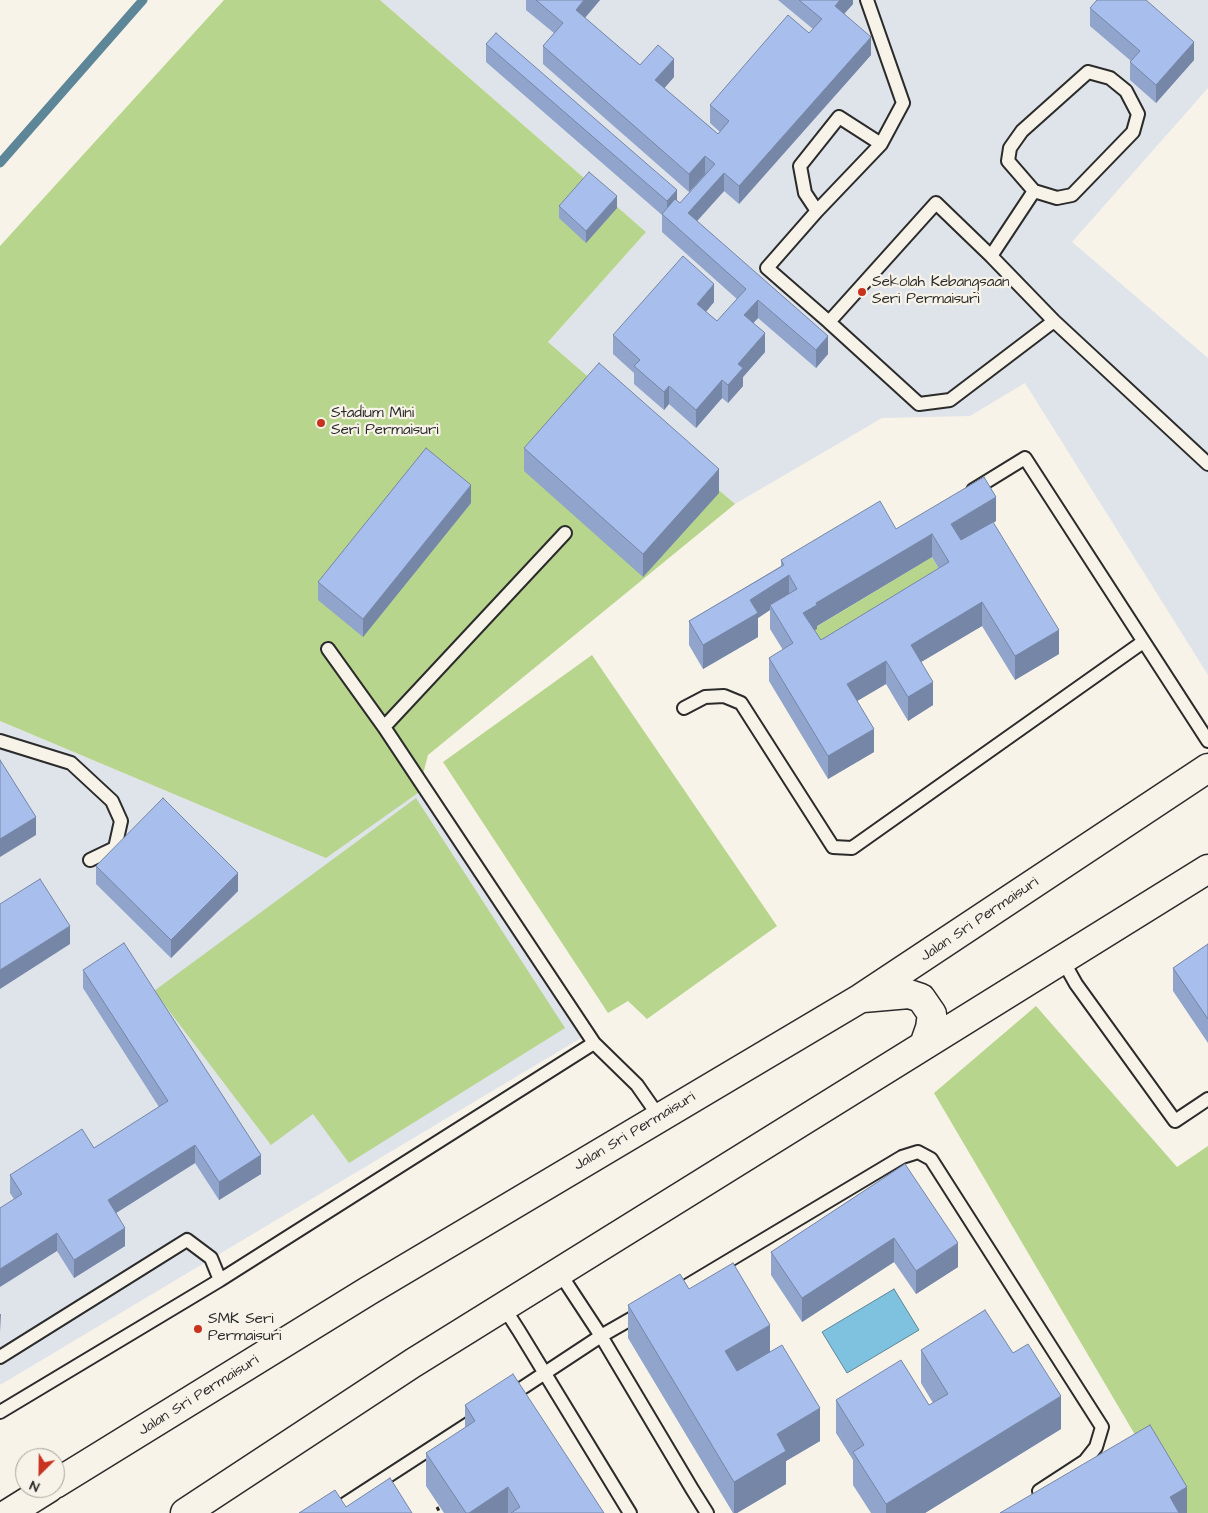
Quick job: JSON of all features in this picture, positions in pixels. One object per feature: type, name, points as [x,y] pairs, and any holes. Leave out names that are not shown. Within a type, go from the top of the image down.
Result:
[{"type":"street","name":"Jalan Sri Permaisuri","points":[[65,1478],[368,1291],[861,998],[1208,768]]},
{"type":"street","points":[[185,1513],[413,1362],[1208,869]]},
{"type":"street","points":[[861,998],[909,994],[921,998],[932,1014],[930,1028],[924,1045]]},
{"type":"street","points":[[9,1513],[33,1498]]},
{"type":"lane","points":[[867,0],[903,103],[880,144],[767,268],[919,404],[950,400],[1054,321]]},
{"type":"lane","points":[[1088,72],[1110,78],[1126,91],[1138,114],[1133,132],[1072,195],[1057,198],[1034,191],[1008,162],[1010,148],[1022,131],[1088,72]]},
{"type":"lane","points":[[817,211],[805,193],[800,166],[839,117],[880,144]]},
{"type":"lane","points":[[991,256],[1034,191]]},
{"type":"lane","points":[[829,322],[936,203],[1054,321],[1208,464]]},
{"type":"lane","points":[[958,498],[1025,458],[1208,742]]},
{"type":"lane","points":[[384,727],[565,533]]},
{"type":"lane","points":[[684,708],[705,698],[724,696],[741,704],[833,847],[852,848],[1143,642]]},
{"type":"lane","points":[[328,649],[384,727],[594,1043],[637,1085],[660,1118]]},
{"type":"lane","points":[[0,741],[71,763],[112,801],[121,821],[116,848],[90,860]]},
{"type":"lane","points":[[1062,959],[1076,984],[1175,1120],[1208,1099]]},
{"type":"lane","points":[[0,1412],[220,1280],[594,1043]]},
{"type":"lane","points":[[331,1513],[601,1336],[902,1157],[918,1152],[931,1159],[1102,1428],[1096,1447],[1086,1461],[1029,1497]]},
{"type":"lane","points":[[0,1357],[187,1240],[211,1258],[220,1280]]},
{"type":"lane","points":[[559,1272],[601,1336],[707,1513]]},
{"type":"lane","points":[[503,1306],[630,1513]]},
{"type":"path","points":[[437,1507],[440,1513]]},
{"type":"shaded area","name":"Sekolah Kebangsaan Seri Permaisuri","points":[[380,0],[1208,0],[1208,88],[1072,242],[1208,358],[1208,675],[1025,383],[970,416],[882,418],[735,504],[548,342],[646,232]]},
{"type":"shaded area","points":[[0,721],[325,857],[418,793],[581,1038],[0,1385]]},
{"type":"green space","name":"Stadium Mini Seri Permaisuri","points":[[224,0],[380,0],[646,232],[548,342],[735,504],[428,755],[418,793],[326,858],[0,721],[0,246]]},
{"type":"green space","points":[[932,557],[949,586],[821,664],[803,636]]},
{"type":"green space","points":[[592,655],[777,926],[647,1019],[628,1001],[608,1013],[443,762]]},
{"type":"green space","points":[[416,798],[565,1028],[349,1163],[313,1114],[271,1145],[154,991]]},
{"type":"green space","points":[[1036,1006],[1177,1167],[1208,1146],[1208,1513],[1181,1513],[934,1093]]},
{"type":"water","points":[[894,1289],[919,1330],[847,1373],[822,1332]]},
{"type":"building","points":[[536,0],[584,0],[576,10],[640,65],[658,45],[674,59],[655,80],[718,134],[729,121],[710,105],[788,15],[809,33],[822,19],[799,0],[840,0],[835,6],[871,37],[739,186],[724,173],[688,213],[828,336],[816,350],[758,300],[744,315],[765,333],[738,364],[743,368],[728,385],[722,380],[696,410],[669,386],[664,392],[634,366],[640,360],[613,335],[683,256],[714,284],[697,304],[717,321],[746,289],[662,214],[675,199],[680,203],[715,164],[705,156],[689,174],[543,46],[563,23]]},
{"type":"building","points":[[1097,0],[1146,0],[1194,42],[1156,85],[1130,62],[1140,51],[1090,8]]},
{"type":"building","points":[[496,33],[677,190],[667,201],[486,44]]},
{"type":"building","points":[[589,172],[617,196],[586,231],[559,206]]},
{"type":"building","points":[[599,363],[719,469],[643,554],[524,448]]},
{"type":"building","points":[[426,448],[471,485],[363,619],[318,582]]},
{"type":"building","points":[[984,477],[996,497],[951,524],[961,540],[993,522],[1059,630],[1015,656],[982,602],[911,645],[933,682],[908,697],[886,661],[847,684],[874,729],[828,756],[769,658],[793,643],[770,605],[797,589],[789,575],[750,600],[758,613],[703,645],[689,621],[784,565],[781,560],[880,501],[896,529]],"holes":[[[932,534],[949,562],[821,640],[803,613],[817,605],[816,603]]]},
{"type":"building","points":[[0,760],[36,817],[0,839]]},
{"type":"building","points":[[163,798],[238,873],[171,940],[96,866]]},
{"type":"building","points":[[40,879],[70,926],[0,970],[0,904]]},
{"type":"building","points":[[124,943],[261,1155],[219,1182],[195,1145],[108,1200],[125,1228],[74,1260],[57,1233],[0,1269],[0,1208],[22,1194],[10,1175],[82,1129],[94,1148],[168,1101],[83,970]]},
{"type":"building","points":[[1208,944],[1208,1019],[1173,968]]},
{"type":"building","points":[[905,1164],[958,1243],[916,1271],[894,1238],[802,1298],[771,1252]]},
{"type":"building","points":[[733,1263],[770,1325],[725,1351],[737,1371],[782,1345],[820,1408],[777,1434],[786,1451],[734,1482],[628,1305],[680,1274],[689,1289]]},
{"type":"building","points":[[985,1310],[1013,1353],[1028,1344],[1061,1396],[886,1504],[853,1452],[864,1445],[836,1400],[901,1360],[929,1405],[948,1394],[921,1350]]},
{"type":"building","points":[[513,1374],[604,1513],[511,1513],[520,1507],[508,1487],[469,1513],[466,1513],[426,1453],[475,1421],[465,1405]]},
{"type":"building","points":[[1150,1425],[1187,1487],[1170,1497],[1179,1513],[1000,1513]]},
{"type":"building","points":[[390,1478],[412,1513],[299,1513],[335,1490],[346,1507]]},
{"type":"waterway","points":[[0,163],[143,0]]},
{"type":"place","name":"Sekolah Kebangsaan Seri Permaisuri","points":[[862,292]]},
{"type":"place","name":"Stadium Mini Seri Permaisuri","points":[[321,423]]},
{"type":"place","name":"SMK Seri Permaisuri","points":[[198,1329]]}]
